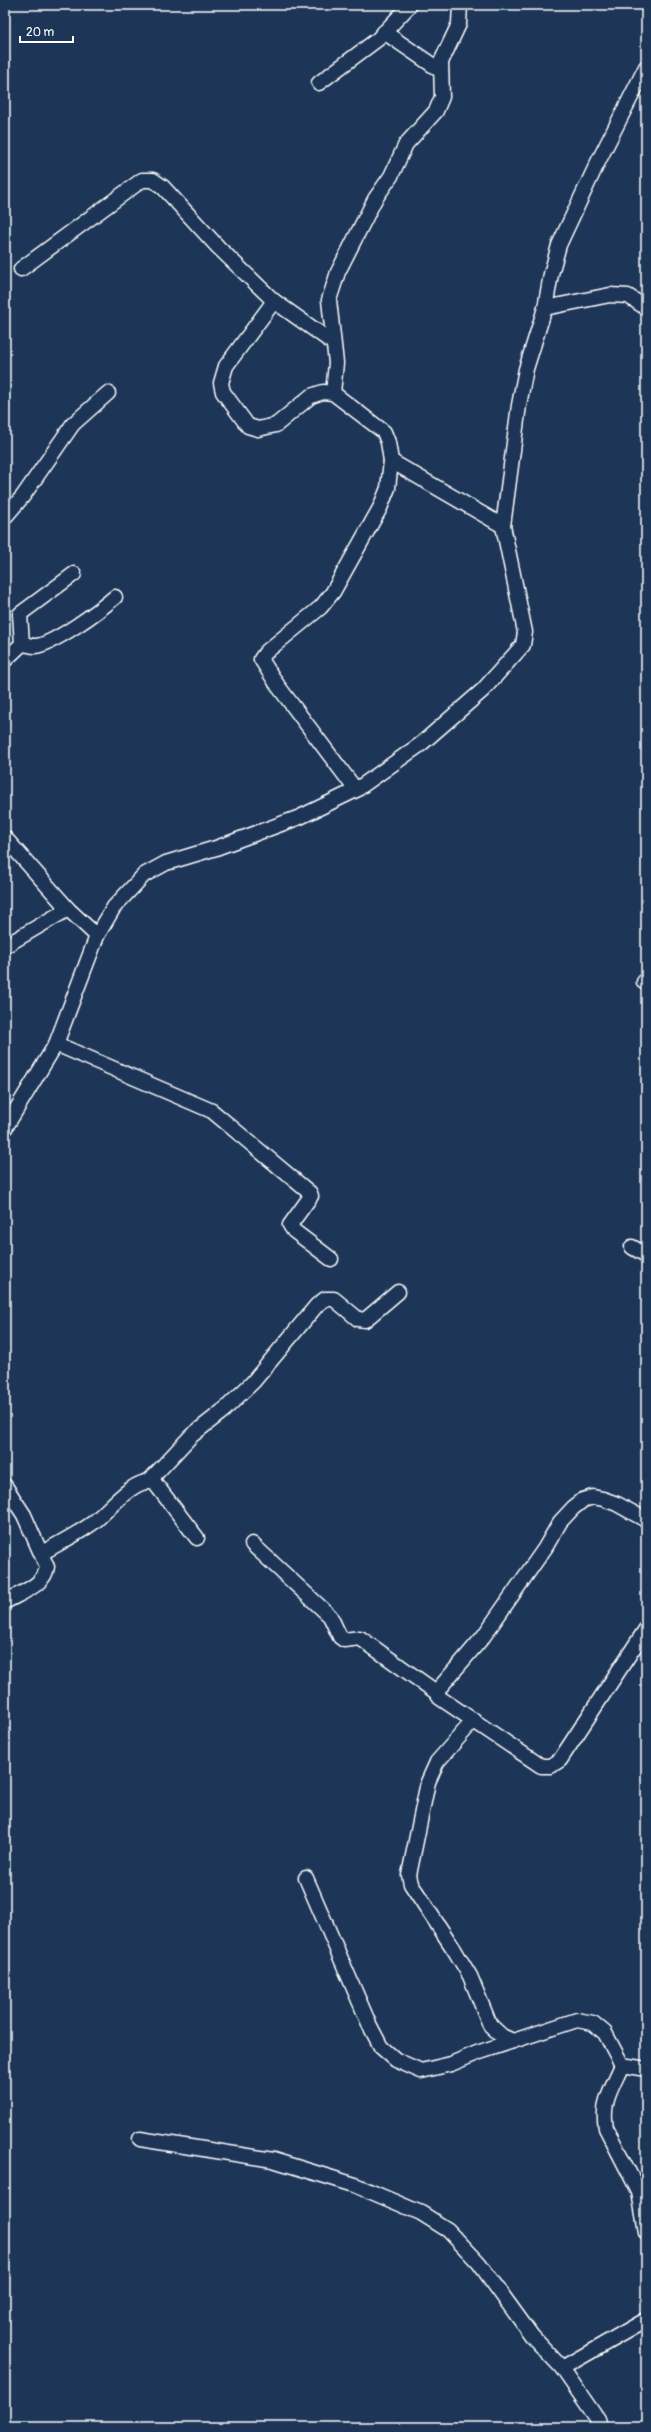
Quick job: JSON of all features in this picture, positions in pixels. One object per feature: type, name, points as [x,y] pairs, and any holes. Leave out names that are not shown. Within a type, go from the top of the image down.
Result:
[{"type":"street","points":[[319,83],[384,32],[410,5]]},
{"type":"street","points":[[334,393],[336,363],[332,342],[329,300],[338,272],[375,199],[391,176],[406,144],[436,111],[442,97],[440,71],[442,62],[459,24],[460,5]]},
{"type":"street","points":[[384,32],[440,71]]},
{"type":"street","points":[[7,1119],[56,1044],[97,936],[114,907],[144,875],[166,863],[300,818],[356,790],[421,744],[483,690],[523,645],[525,632],[503,526],[519,405],[526,369],[545,308],[551,274],[559,245],[596,166],[646,68]]},
{"type":"street","points":[[21,269],[142,180],[153,180],[163,187],[218,247],[274,301],[332,342]]},
{"type":"street","points":[[545,308],[610,295],[628,296],[646,308]]},
{"type":"street","points":[[274,301],[226,366],[221,383],[223,392],[248,426],[258,429],[276,425],[311,396],[323,392],[334,393],[384,432],[388,442],[390,461],[388,488],[380,508],[333,592],[321,607],[266,652],[261,659],[278,686],[356,790]]},
{"type":"street","points":[[5,517],[23,496],[73,424],[108,393]]},
{"type":"street","points":[[390,461],[503,526]]},
{"type":"street","points":[[22,644],[20,614],[74,574]]},
{"type":"street","points":[[22,644],[35,646],[56,637],[88,620],[115,598]]},
{"type":"street","points":[[5,660],[22,644]]},
{"type":"street","points":[[5,838],[68,909],[97,936]]},
{"type":"street","points":[[5,946],[68,909]]},
{"type":"street","points":[[56,1044],[212,1111],[310,1193],[311,1196],[290,1225],[294,1231],[331,1259]]},
{"type":"street","points":[[632,1247],[646,1255]]},
{"type":"street","points":[[42,1553],[94,1522],[134,1487],[149,1481],[192,1436],[224,1410],[253,1382],[317,1304],[325,1299],[334,1298],[358,1319],[366,1320],[398,1292]]},
{"type":"street","points":[[149,1481],[154,1482],[197,1538]]},
{"type":"street","points":[[5,1486],[24,1516],[48,1567],[42,1580],[5,1602]]},
{"type":"street","points":[[436,1692],[438,1687],[463,1662],[483,1637],[545,1548],[560,1522],[573,1508],[583,1500],[593,1497],[617,1504],[646,1520]]},
{"type":"street","points":[[252,1544],[330,1616],[340,1637],[344,1640],[360,1638],[436,1692],[440,1698],[541,1766],[551,1766],[560,1760],[646,1629]]},
{"type":"street","points":[[474,1720],[437,1762],[428,1782],[409,1875],[411,1884],[442,1929],[470,1976],[490,2025],[502,2036],[513,2041]]},
{"type":"street","points":[[306,1878],[370,2026],[381,2047],[396,2060],[421,2071],[451,2064],[513,2041],[577,2020],[593,2023],[605,2034],[622,2064],[646,2069]]},
{"type":"street","points":[[622,2064],[603,2108],[604,2118],[606,2128],[639,2192],[646,2232]]},
{"type":"street","points":[[140,2139],[273,2160],[355,2185],[421,2213],[448,2230],[479,2263],[532,2336],[562,2368],[598,2420],[600,2427]]},
{"type":"street","points":[[562,2368],[646,2320]]}]
